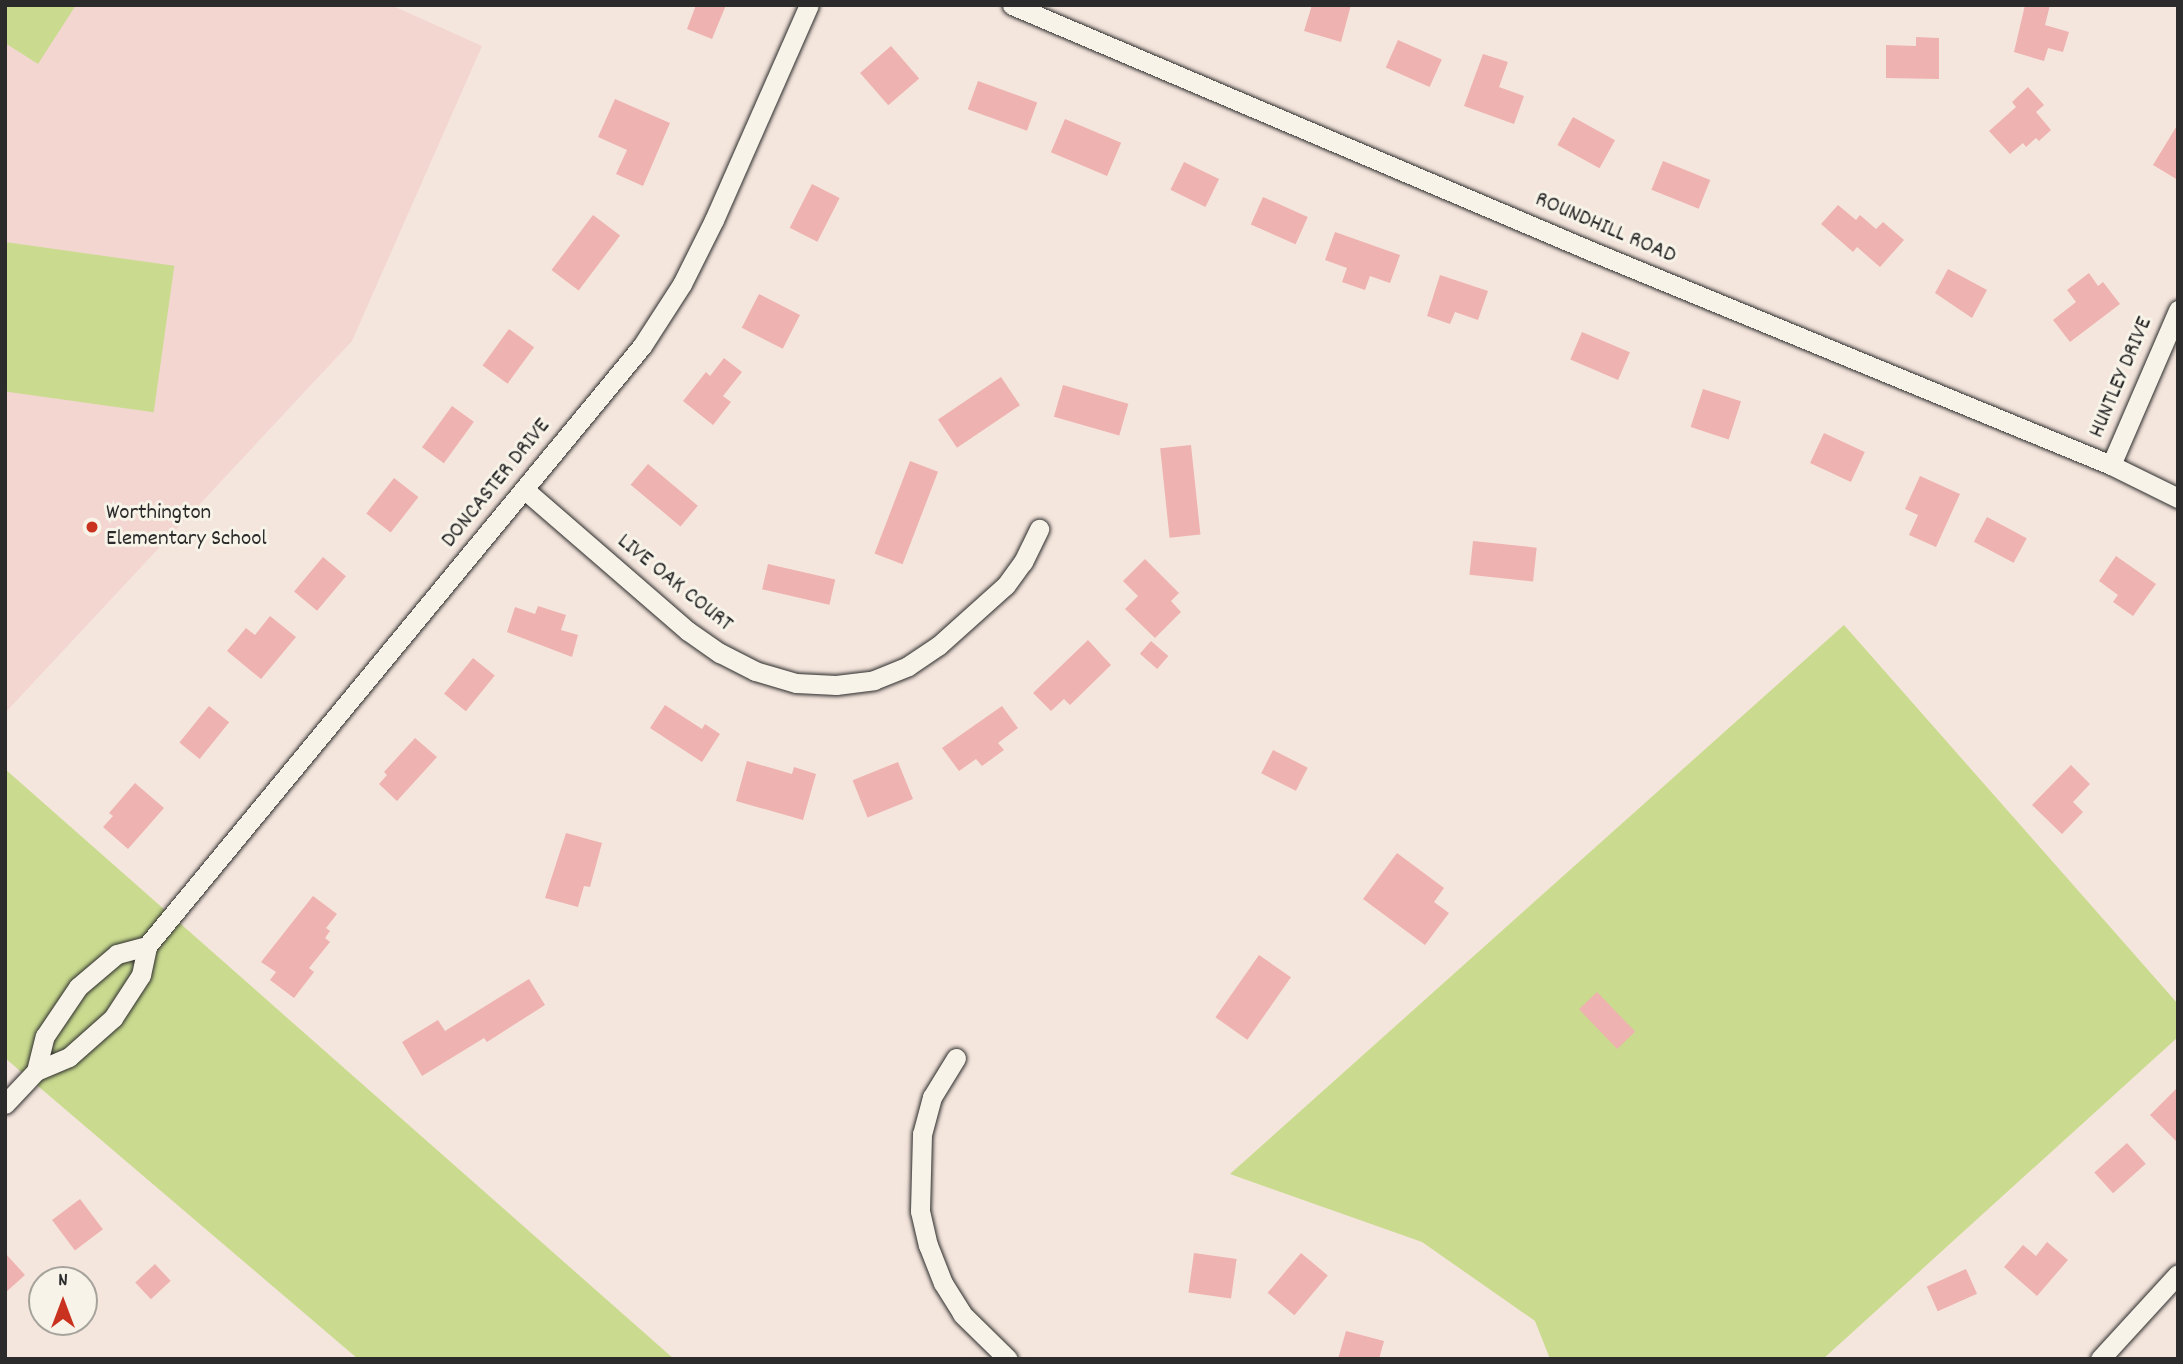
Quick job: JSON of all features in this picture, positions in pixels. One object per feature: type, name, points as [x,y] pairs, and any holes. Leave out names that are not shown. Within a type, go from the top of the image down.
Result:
[{"type":"street","name":"DONCASTER DRIVE","points":[[36,1071],[69,1057],[113,1018],[141,975],[146,946],[642,346],[682,284],[714,220],[809,5]]},
{"type":"street","name":"ROUNDHILL ROAD","points":[[1012,5],[1604,256],[2111,465],[2178,498]]},
{"type":"street","name":"HUNTLEY DRIVE","points":[[2111,465],[2178,310]]},
{"type":"street","name":"LIVE OAK COURT","points":[[525,490],[688,631],[720,653],[755,671],[796,683],[836,685],[874,680],[908,666],[938,646],[1006,585],[1023,562],[1039,529]]},
{"type":"street","points":[[5,1104],[36,1071],[45,1036],[78,987],[117,954],[146,946]]},
{"type":"street","points":[[956,1058],[932,1097],[922,1134],[920,1211],[928,1245],[943,1283],[962,1314],[1008,1359]]},
{"type":"street","points":[[2100,1359],[2178,1274]]},
{"type":"shaded area","name":"Worthington Elementary School","points":[[5,5],[391,5],[482,46],[352,341],[5,713]]},
{"type":"green space","points":[[5,5],[76,5],[38,64],[5,43]]},
{"type":"green space","points":[[5,242],[174,266],[154,412],[5,391]]},
{"type":"green space","points":[[1844,625],[2178,1004],[2178,1037],[1823,1359],[1550,1359],[1535,1321],[1422,1242],[1230,1174]]},
{"type":"green space","points":[[5,769],[674,1359],[358,1359],[5,1058]]},
{"type":"building","points":[[696,5],[726,5],[712,39],[687,29]]},
{"type":"building","points":[[1312,5],[1351,5],[1341,42],[1304,31]]},
{"type":"building","points":[[2025,5],[2050,5],[2045,25],[2069,32],[2063,52],[2048,48],[2044,61],[2014,52]]},
{"type":"building","points":[[1916,37],[1939,38],[1939,79],[1886,78],[1886,45],[1916,46]]},
{"type":"building","points":[[1398,40],[1442,60],[1430,87],[1386,67]]},
{"type":"building","points":[[891,46],[919,78],[888,105],[860,73]]},
{"type":"building","points":[[1483,54],[1508,62],[1499,87],[1524,96],[1514,124],[1464,106]]},
{"type":"building","points":[[978,81],[1037,103],[1027,131],[968,109]]},
{"type":"building","points":[[2028,87],[2044,105],[2036,112],[2051,130],[2039,141],[2036,138],[2026,147],[2023,143],[2010,154],[1989,131],[2016,107],[2012,102]]},
{"type":"building","points":[[615,99],[670,123],[643,186],[616,174],[627,150],[598,137]]},
{"type":"building","points":[[1573,117],[1615,140],[1599,168],[1557,145]]},
{"type":"building","points":[[1065,119],[1121,143],[1107,176],[1051,152]]},
{"type":"building","points":[[2178,124],[2178,180],[2153,165]]},
{"type":"building","points":[[1663,161],[1710,180],[1699,209],[1651,190]]},
{"type":"building","points":[[1184,162],[1219,179],[1205,207],[1170,190]]},
{"type":"building","points":[[812,184],[840,198],[817,242],[790,228]]},
{"type":"building","points":[[1263,197],[1308,217],[1296,244],[1251,224]]},
{"type":"building","points":[[1838,205],[1856,220],[1860,215],[1876,229],[1883,222],[1904,240],[1880,267],[1857,247],[1853,252],[1821,224]]},
{"type":"building","points":[[593,215],[620,235],[579,291],[551,270]]},
{"type":"building","points":[[1335,232],[1400,255],[1390,283],[1370,276],[1365,290],[1342,282],[1347,268],[1325,260]]},
{"type":"building","points":[[1948,269],[1987,290],[1972,318],[1935,293]]},
{"type":"building","points":[[2089,273],[2098,286],[2103,282],[2120,304],[2070,342],[2053,320],[2076,302],[2067,290]]},
{"type":"building","points":[[1440,275],[1488,291],[1478,320],[1455,312],[1450,324],[1427,316]]},
{"type":"building","points":[[759,294],[800,315],[783,349],[742,328]]},
{"type":"building","points":[[509,329],[534,347],[508,384],[483,365]]},
{"type":"building","points":[[1582,332],[1630,352],[1618,380],[1570,360]]},
{"type":"building","points":[[724,358],[742,372],[723,396],[731,402],[713,425],[683,401],[706,372],[710,376]]},
{"type":"building","points":[[1001,377],[1020,405],[957,448],[938,419]]},
{"type":"building","points":[[1063,385],[1128,404],[1119,435],[1054,417]]},
{"type":"building","points":[[1703,389],[1741,401],[1729,439],[1691,427]]},
{"type":"building","points":[[452,406],[474,422],[444,463],[422,447]]},
{"type":"building","points":[[1824,433],[1865,452],[1851,482],[1810,463]]},
{"type":"building","points":[[1191,445],[1200,535],[1170,538],[1160,448]]},
{"type":"building","points":[[910,461],[938,472],[903,564],[875,553]]},
{"type":"building","points":[[648,464],[698,506],[680,526],[631,485]]},
{"type":"building","points":[[1920,476],[1960,494],[1936,547],[1909,535],[1918,515],[1905,509]]},
{"type":"building","points":[[394,478],[418,497],[391,533],[366,513]]},
{"type":"building","points":[[1987,517],[2027,538],[2014,563],[1974,542]]},
{"type":"building","points":[[1473,541],[1537,548],[1533,582],[1469,575]]},
{"type":"building","points":[[2116,556],[2156,584],[2133,616],[2113,602],[2118,595],[2099,581]]},
{"type":"building","points":[[323,557],[346,576],[317,611],[294,591]]},
{"type":"building","points":[[1145,559],[1179,593],[1171,601],[1181,612],[1155,638],[1125,609],[1138,596],[1123,581]]},
{"type":"building","points":[[768,564],[835,580],[829,605],[762,589]]},
{"type":"building","points":[[538,606],[566,615],[561,630],[578,635],[572,657],[507,632],[515,607],[535,614]]},
{"type":"building","points":[[270,616],[296,637],[261,679],[227,651],[246,628],[255,635]]},
{"type":"building","points":[[1088,640],[1111,665],[1070,705],[1064,699],[1051,711],[1033,693]]},
{"type":"building","points":[[1151,641],[1168,656],[1157,669],[1140,654]]},
{"type":"building","points":[[473,658],[495,676],[466,711],[444,694]]},
{"type":"building","points":[[665,705],[702,729],[705,724],[720,734],[702,762],[650,728]]},
{"type":"building","points":[[209,706],[229,722],[200,759],[179,743]]},
{"type":"building","points":[[1002,706],[1018,728],[998,743],[1004,750],[982,766],[976,759],[959,771],[942,748]]},
{"type":"building","points":[[415,738],[437,757],[397,801],[379,784],[387,775],[384,772]]},
{"type":"building","points":[[1273,750],[1308,768],[1296,791],[1261,773]]},
{"type":"building","points":[[747,761],[792,774],[794,767],[816,774],[803,820],[736,801]]},
{"type":"building","points":[[898,762],[913,799],[868,817],[853,780]]},
{"type":"building","points":[[2071,765],[2090,784],[2073,802],[2083,812],[2062,834],[2032,805]]},
{"type":"building","points":[[135,783],[164,808],[128,849],[103,827],[113,816],[109,813]]},
{"type":"building","points":[[566,833],[602,843],[590,887],[584,886],[578,907],[545,898]]},
{"type":"building","points":[[1397,853],[1444,888],[1434,902],[1449,913],[1425,945],[1363,899]]},
{"type":"building","points":[[313,896],[337,914],[326,928],[330,931],[325,938],[330,942],[309,968],[314,972],[294,998],[270,980],[276,972],[261,962]]},
{"type":"building","points":[[1259,955],[1291,977],[1247,1040],[1215,1017]]},
{"type":"building","points":[[529,979],[545,1005],[487,1042],[484,1038],[422,1076],[402,1042],[438,1020],[445,1031]]},
{"type":"building","points":[[1597,992],[1635,1032],[1617,1049],[1579,1009]]},
{"type":"building","points":[[2178,1087],[2178,1143],[2150,1115]]},
{"type":"building","points":[[2127,1143],[2146,1164],[2113,1193],[2094,1172]]},
{"type":"building","points":[[80,1199],[103,1229],[75,1250],[52,1220]]},
{"type":"building","points":[[2047,1242],[2068,1260],[2037,1296],[2004,1267],[2023,1245],[2036,1256]]},
{"type":"building","points":[[5,1253],[25,1275],[5,1293]]},
{"type":"building","points":[[1194,1253],[1237,1259],[1231,1299],[1188,1293]]},
{"type":"building","points":[[1301,1253],[1328,1275],[1294,1315],[1268,1293]]},
{"type":"building","points":[[155,1264],[171,1281],[151,1299],[135,1282]]},
{"type":"building","points":[[1966,1269],[1977,1294],[1938,1311],[1927,1286]]},
{"type":"building","points":[[1346,1331],[1384,1341],[1379,1359],[1338,1359]]},
{"type":"place","name":"Worthington Elementary School","points":[[92,527]]}]
